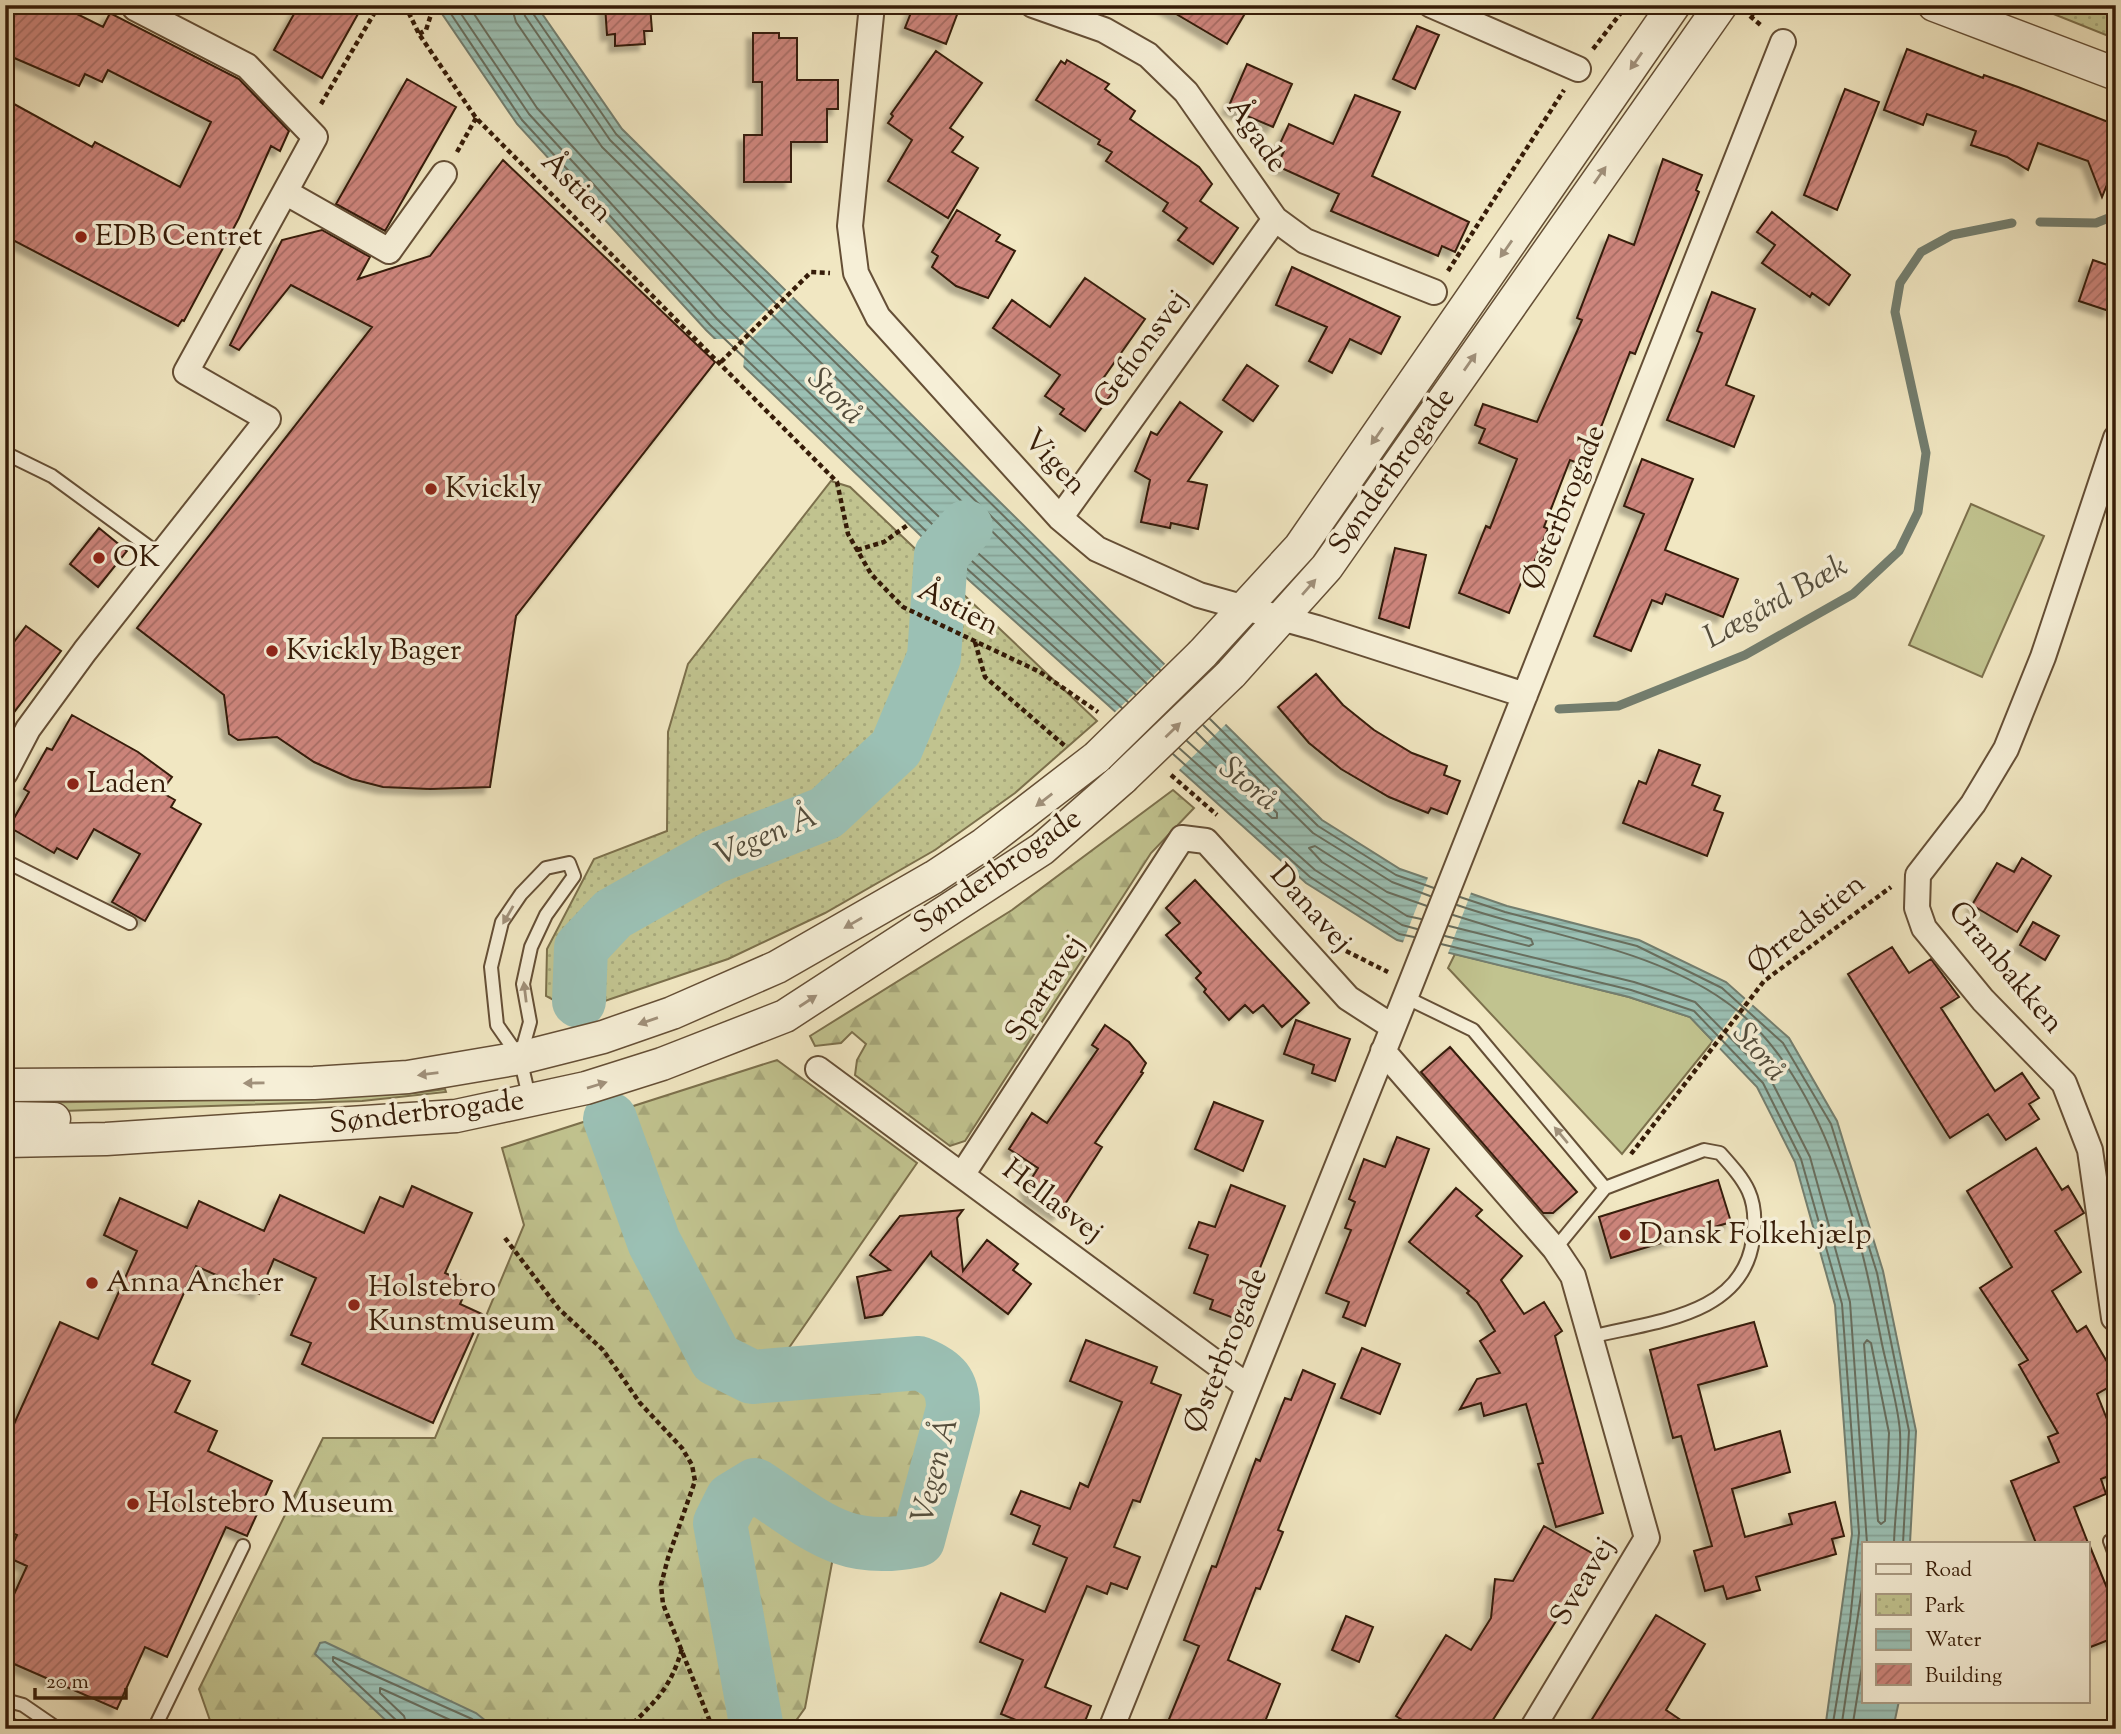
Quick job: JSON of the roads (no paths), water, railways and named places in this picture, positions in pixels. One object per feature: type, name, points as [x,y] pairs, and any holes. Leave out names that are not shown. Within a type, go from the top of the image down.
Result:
[{"type":"street","points":[[5,773],[28,729],[160,555],[268,419],[186,372],[315,137],[247,66],[135,8],[137,5]]},
{"type":"street","name":"Vigen","points":[[873,5],[850,226],[856,273],[878,317],[1060,518],[1097,549],[1199,595],[1282,618],[1525,695]]},
{"type":"street","name":"Ågade","points":[[1033,5],[1104,30],[1148,55],[1186,92],[1275,219],[1305,241],[1434,292]]},
{"type":"street","points":[[1431,5],[1578,69]]},
{"type":"street","name":"Sønderbrogade","points":[[5,1085],[360,1080],[449,1072],[520,1058],[637,1025],[777,967],[944,870],[1038,806],[1092,761],[1202,654],[1300,547],[1674,5]]},
{"type":"street","name":"Sønderbrogade","points":[[5,1141],[106,1139],[399,1122],[469,1114],[586,1088],[662,1064],[785,1016],[1042,849],[1123,778],[1231,674],[1327,567],[1721,5]]},
{"type":"street","points":[[1934,5],[2116,74]]},
{"type":"street","name":"Østerbrogade","points":[[1111,1729],[1411,983],[1783,42]]},
{"type":"street","points":[[285,192],[389,251],[444,174]]},
{"type":"street","name":"Gefionsvej","points":[[1060,518],[1275,219]]},
{"type":"street","name":"Granbakken","points":[[2115,1318],[2090,1150],[2064,1083],[1983,1000],[1924,928],[1917,908],[1918,875],[1973,804],[2006,749],[2043,657],[2116,438]]},
{"type":"street","name":"Danavej","points":[[1182,838],[1206,841],[1348,998],[1393,1027]]},
{"type":"street","name":"Spartavej","points":[[962,1175],[1182,838]]},
{"type":"street","name":"Sveavej","points":[[1383,1051],[1555,1249],[1573,1276],[1647,1538],[1532,1729]]},
{"type":"street","name":"Hellasvej","points":[[818,1069],[1247,1386]]},
{"type":"street","points":[[5,1118],[103,1121],[251,1131]]},
{"type":"lane","points":[[5,453],[52,476],[160,555]]},
{"type":"lane","points":[[5,861],[130,923]]},
{"type":"lane","points":[[520,1058],[530,1022],[523,984],[531,947],[546,915],[574,876],[569,863],[546,868],[520,894],[502,922],[491,967],[498,1025],[520,1058],[531,1101]]},
{"type":"lane","points":[[1411,983],[1473,1030],[1605,1188]]},
{"type":"lane","points":[[1555,1249],[1605,1188],[1712,1150],[1720,1153],[1747,1184],[1753,1202],[1755,1229],[1750,1260],[1743,1274],[1714,1301],[1692,1311],[1590,1337]]},
{"type":"lane","points":[[2116,1538],[2110,1541],[2116,1557]]},
{"type":"lane","points":[[154,1729],[243,1546]]},
{"type":"lane","points":[[5,1700],[23,1705],[58,1729]]},
{"type":"water","name":"Storå","points":[[436,5],[536,5],[622,129],[1322,820],[1400,869],[1507,906],[1639,940],[1726,982],[1789,1038],[1837,1121],[1883,1271],[1916,1431],[1910,1542],[1862,1542],[1862,1702],[1899,1702],[1893,1729],[1825,1729],[1852,1534],[1835,1305],[1795,1162],[1757,1087],[1690,1017],[1629,997],[1397,940],[1306,883],[941,555],[706,330],[517,124]]},
{"type":"water","points":[[325,1642],[476,1713],[496,1729],[395,1729],[315,1654],[320,1643]]},
{"type":"waterway","name":"Lægård Bæk","points":[[2040,222],[2096,223],[2116,215]]},
{"type":"waterway","name":"Lægård Bæk","points":[[1559,709],[1618,706],[1745,655],[1853,594],[1899,551],[1918,512],[1926,453],[1895,312],[1900,283],[1921,252],[1952,235],[2012,223]]},
{"type":"waterway","name":"Vegen Å","points":[[579,1001],[581,948],[613,914],[714,857],[826,813],[896,748],[934,657],[941,555],[966,527]]},
{"type":"waterway","name":"Vegen Å","points":[[610,1119],[654,1242],[716,1359],[752,1377],[919,1363],[941,1375],[949,1386],[953,1400],[953,1409],[918,1540],[892,1544],[869,1544],[849,1540],[813,1524],[755,1485],[732,1499],[720,1523],[757,1729]]},
{"type":"place","name":"EDB Centret","points":[[81,237]]},
{"type":"place","name":"Kvickly","points":[[431,489]]},
{"type":"place","name":"OK","points":[[99,558]]},
{"type":"place","name":"Kvickly Bager","points":[[272,651]]},
{"type":"place","name":"Laden","points":[[73,784]]},
{"type":"place","name":"Dansk Folkehjælp","points":[[1625,1235]]},
{"type":"place","name":"Anna Ancher","points":[[92,1283]]},
{"type":"place","name":"Holstebro Kunstmuseum","points":[[354,1305]]},
{"type":"place","name":"Holstebro Museum","points":[[133,1504]]}]
